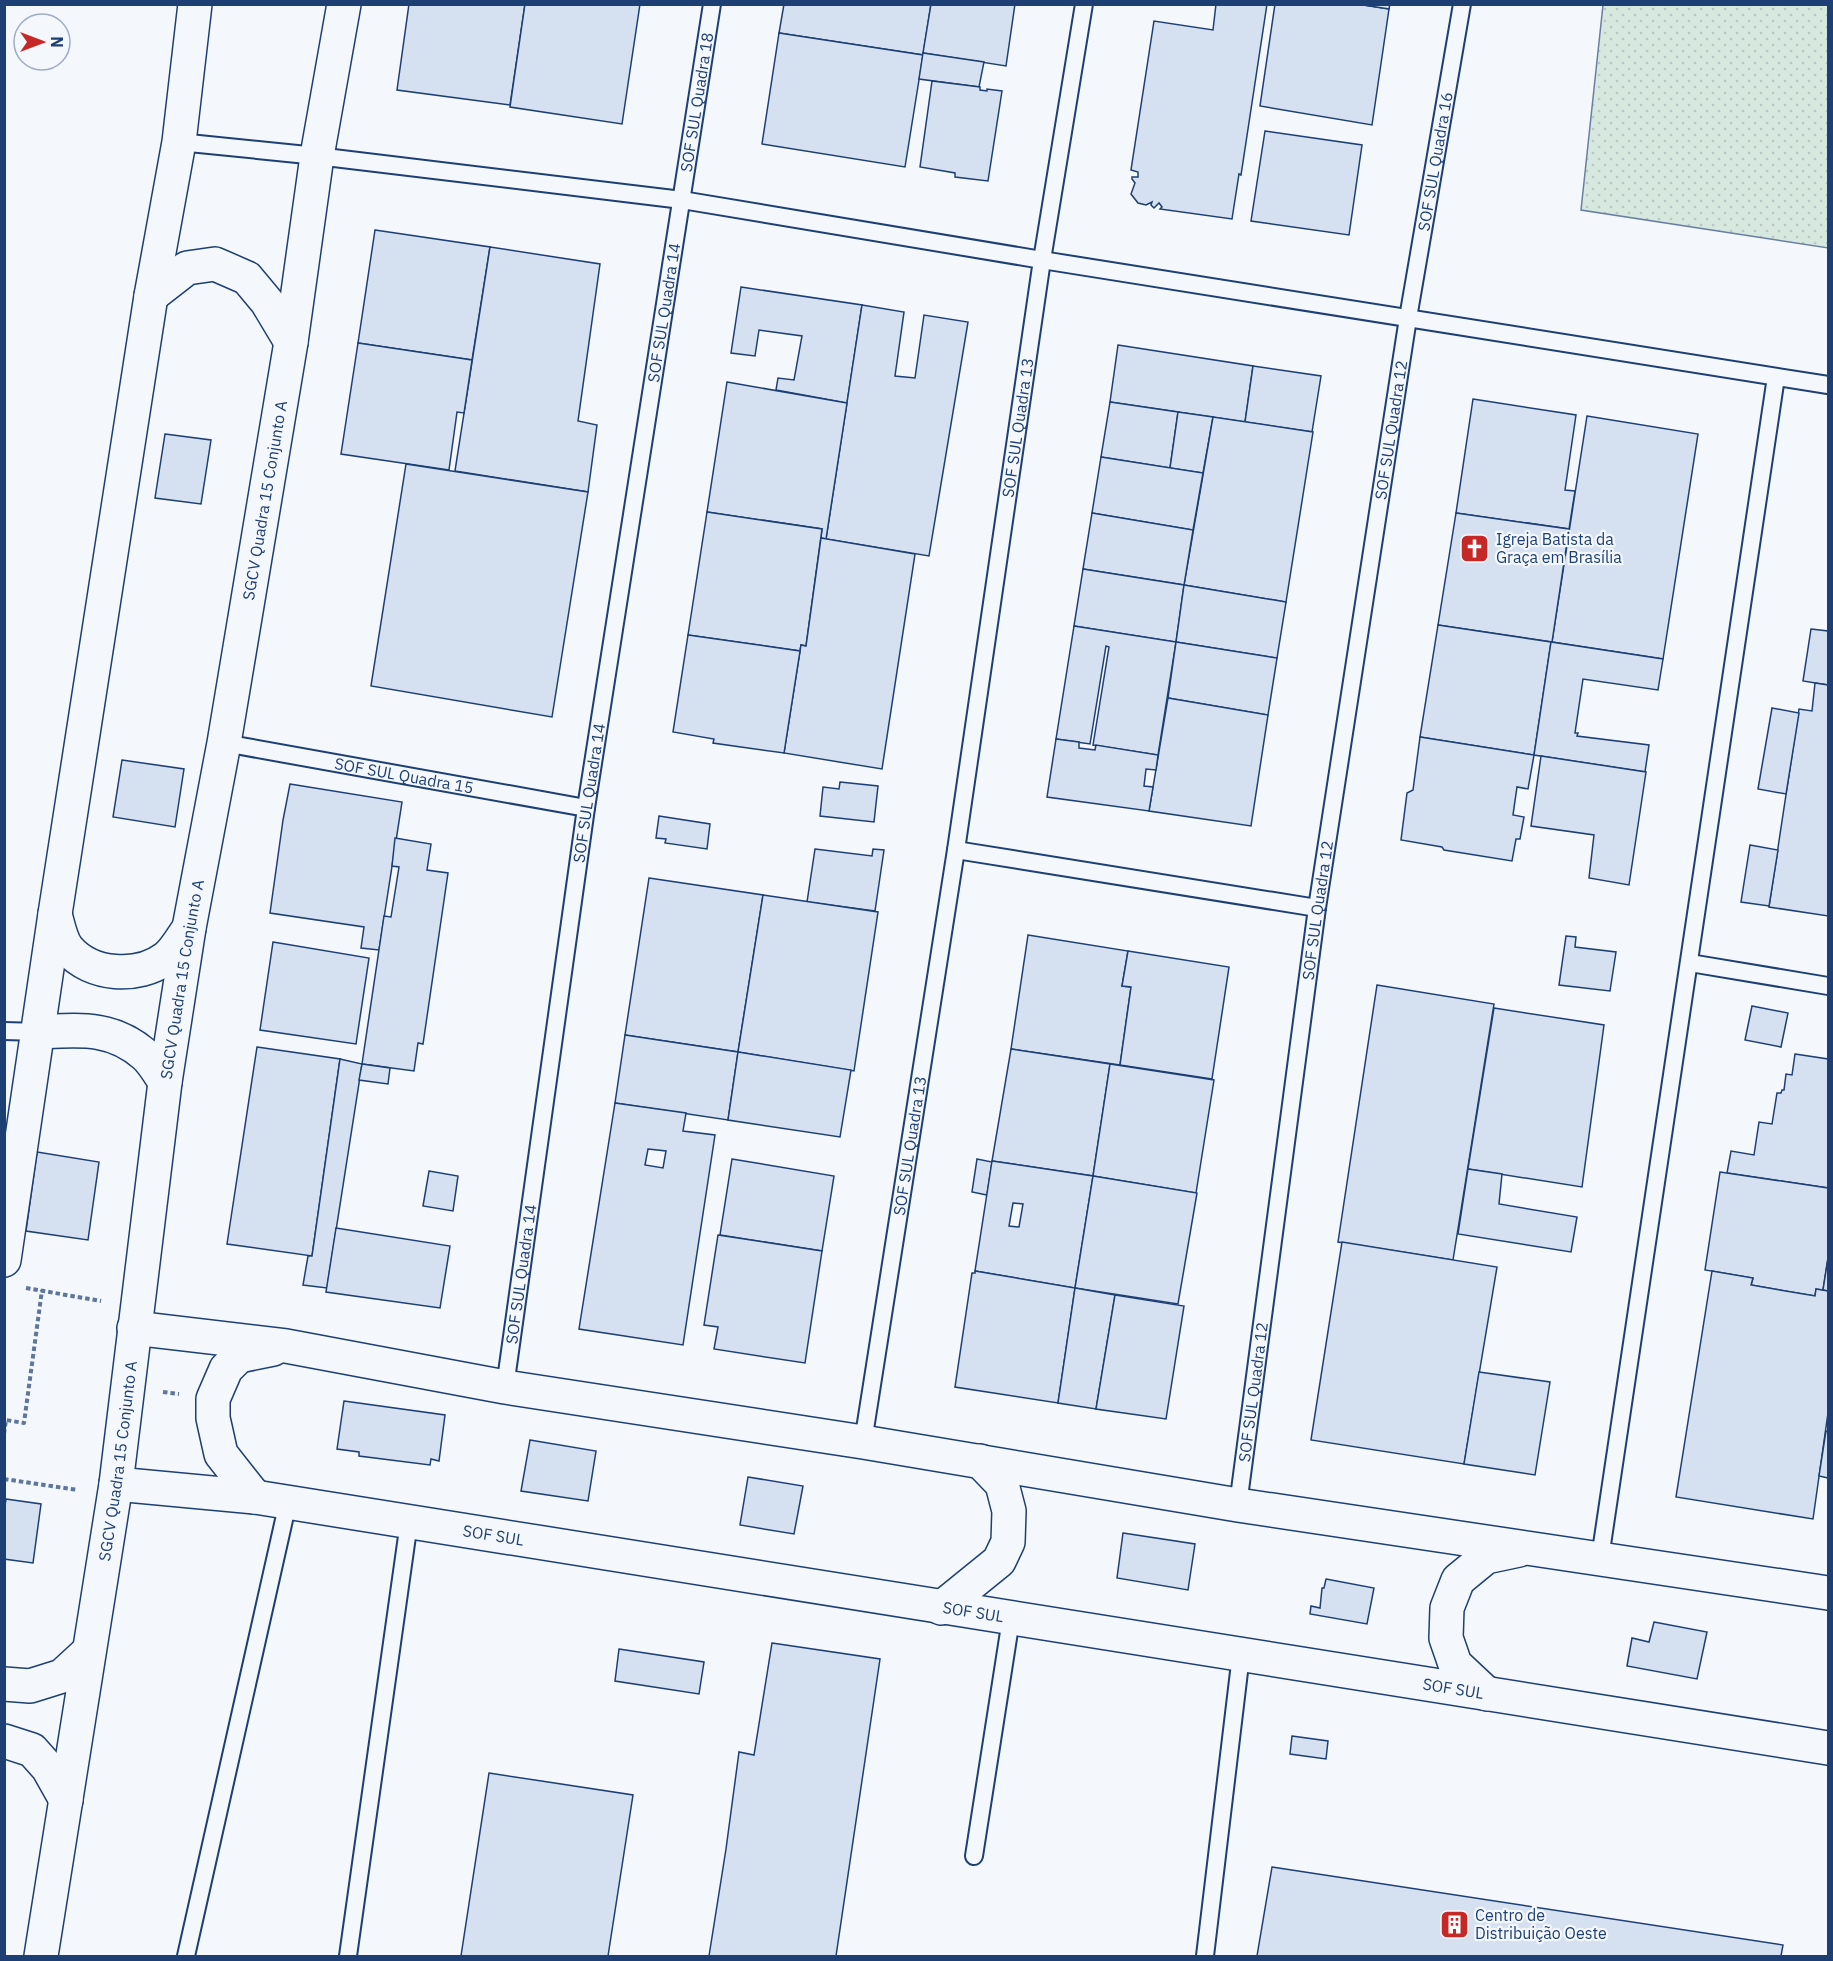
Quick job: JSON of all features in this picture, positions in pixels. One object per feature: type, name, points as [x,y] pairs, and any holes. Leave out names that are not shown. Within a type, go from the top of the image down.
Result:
[{"type":"street","points":[[4,1260],[13,1134],[39,1032],[55,914],[151,296],[178,142],[195,4]]},
{"type":"street","name":"SGCV Quadra 15 Conjunto A","points":[[41,1956],[87,1653],[115,1490],[165,1082],[189,928],[224,743],[291,342],[317,156],[344,4]]},
{"type":"street","points":[[151,296],[187,268],[215,264],[247,278],[267,302],[291,342]]},
{"type":"street","points":[[55,914],[66,948],[86,964],[117,972],[145,969],[167,957],[189,928]]},
{"type":"street","points":[[39,1032],[103,1032],[129,1043],[147,1057],[165,1082]]},
{"type":"street","points":[[135,1317],[505,1387],[863,1442],[1238,1504],[1828,1593]]},
{"type":"street","points":[[255,1497],[221,1454],[213,1418],[213,1399],[226,1369],[239,1356],[286,1347]]},
{"type":"street","points":[[941,1608],[999,1561],[1008,1542],[1009,1511],[1002,1484],[980,1461]]},
{"type":"street","name":"SOF SUL","points":[[115,1490],[255,1497],[1828,1748]]},
{"type":"street","points":[[1487,1694],[1455,1664],[1446,1638],[1447,1608],[1458,1580],[1486,1557],[1527,1548]]},
{"type":"street","points":[[4,1684],[30,1686],[62,1676],[87,1653]]},
{"type":"street","points":[[4,1741],[32,1750],[48,1768],[66,1800]]},
{"type":"lane","name":"SOF SUL Quadra 18","points":[[682,200],[712,4]]},
{"type":"lane","name":"SOF SUL Quadra 13","points":[[863,1442],[956,850],[1042,260],[1084,4]]},
{"type":"lane","name":"SOF SUL Quadra 16","points":[[1408,318],[1462,4]]},
{"type":"lane","points":[[178,142],[317,156],[682,200],[1042,260],[1828,385]]},
{"type":"lane","name":"SOF SUL Quadra 14","points":[[505,1387],[586,808],[682,200]]},
{"type":"lane","name":"SOF SUL Quadra 12","points":[[1238,1504],[1317,908],[1408,318]]},
{"type":"lane","points":[[1600,1558],[1776,377]]},
{"type":"lane","name":"SOF SUL Quadra 15","points":[[224,743],[586,808]]},
{"type":"lane","points":[[956,850],[1317,908]]},
{"type":"lane","points":[[1690,963],[1828,986]]},
{"type":"lane","points":[[4,1031],[39,1032]]},
{"type":"lane","points":[[186,1956],[288,1502]]},
{"type":"lane","points":[[348,1956],[409,1522]]},
{"type":"lane","points":[[974,1856],[1011,1619]]},
{"type":"lane","points":[[1205,1956],[1241,1655]]},
{"type":"path","points":[[23,1287],[65,1295],[135,1317]]},
{"type":"path","points":[[4,1434],[6,1420],[24,1423],[42,1290]]},
{"type":"path","points":[[128,1387],[213,1399]]},
{"type":"path","points":[[4,1479],[115,1490]]},
{"type":"shaded area","points":[[1603,5],[1828,5],[1828,248],[1581,210]]},
{"type":"building","points":[[409,4],[525,4],[510,105],[397,90]]},
{"type":"building","points":[[525,4],[640,4],[622,124],[510,107]]},
{"type":"building","points":[[784,4],[931,4],[923,55],[779,33]]},
{"type":"building","points":[[931,4],[1015,4],[1006,66],[923,53]]},
{"type":"building","points":[[1216,4],[1267,4],[1241,175],[1239,174],[1232,219],[1160,209],[1162,207],[1159,203],[1154,208],[1151,205],[1152,202],[1146,205],[1138,203],[1131,194],[1135,183],[1132,177],[1138,177],[1138,172],[1131,170],[1154,21],[1213,30]]},
{"type":"building","points":[[1275,4],[1357,4],[1389,9],[1372,125],[1260,106]]},
{"type":"building","points":[[1357,4],[1390,4],[1389,9]]},
{"type":"building","points":[[779,33],[923,55],[905,167],[762,144]]},
{"type":"building","points":[[923,53],[984,62],[979,87],[919,79]]},
{"type":"building","points":[[932,81],[980,87],[980,90],[987,91],[987,89],[1002,91],[988,181],[955,177],[955,173],[920,167]]},
{"type":"building","points":[[1265,131],[1362,145],[1349,235],[1251,221]]},
{"type":"building","points":[[375,230],[490,247],[472,360],[358,343]]},
{"type":"building","points":[[490,247],[600,264],[578,421],[597,425],[588,492],[455,471]]},
{"type":"building","points":[[741,287],[862,305],[847,403],[776,390],[778,378],[794,380],[802,336],[759,330],[755,356],[731,353]]},
{"type":"building","points":[[862,305],[904,312],[895,376],[915,378],[924,315],[968,322],[929,556],[826,539]]},
{"type":"building","points":[[358,343],[472,360],[464,413],[457,412],[449,470],[341,454]]},
{"type":"building","points":[[1118,345],[1253,366],[1245,422],[1110,402]]},
{"type":"building","points":[[1253,366],[1321,376],[1312,432],[1245,422]]},
{"type":"building","points":[[727,382],[847,403],[826,539],[821,538],[822,529],[707,512]]},
{"type":"building","points":[[1473,399],[1576,415],[1565,490],[1575,491],[1569,529],[1456,513]]},
{"type":"building","points":[[1110,402],[1178,412],[1170,468],[1101,457]]},
{"type":"building","points":[[1178,412],[1213,417],[1203,473],[1170,468]]},
{"type":"building","points":[[1587,416],[1698,434],[1663,659],[1552,642]]},
{"type":"building","points":[[1213,417],[1313,432],[1286,602],[1184,585]]},
{"type":"building","points":[[165,434],[211,440],[201,504],[155,498]]},
{"type":"building","points":[[1101,457],[1203,473],[1193,530],[1092,513]]},
{"type":"building","points":[[406,464],[588,492],[552,717],[371,686]]},
{"type":"building","points":[[707,512],[822,529],[806,646],[801,645],[800,651],[688,635]]},
{"type":"building","points":[[1092,513],[1193,530],[1184,585],[1083,569]]},
{"type":"building","points":[[1456,513],[1569,529],[1552,642],[1438,625]]},
{"type":"building","points":[[821,538],[915,554],[882,769],[784,753],[801,645],[806,646]]},
{"type":"building","points":[[1083,569],[1184,585],[1176,642],[1074,626]]},
{"type":"building","points":[[1184,585],[1286,602],[1277,658],[1176,642]]},
{"type":"building","points":[[1438,625],[1551,642],[1534,755],[1420,737]]},
{"type":"building","points":[[1074,626],[1176,642],[1158,755],[1093,745],[1109,647],[1106,646],[1090,744],[1056,739]]},
{"type":"building","points":[[1811,629],[1828,631],[1828,685],[1803,681]]},
{"type":"building","points":[[688,635],[800,651],[784,753],[713,743],[714,739],[673,732]]},
{"type":"building","points":[[1176,642],[1277,658],[1268,715],[1168,698]]},
{"type":"building","points":[[1551,642],[1663,659],[1658,690],[1583,679],[1575,733],[1578,733],[1577,736],[1649,745],[1645,772],[1534,755]]},
{"type":"building","points":[[1815,683],[1828,685],[1828,916],[1769,907],[1799,709],[1812,711]]},
{"type":"building","points":[[1168,698],[1268,715],[1251,826],[1149,811]]},
{"type":"building","points":[[1772,708],[1799,713],[1786,794],[1758,789]]},
{"type":"building","points":[[1420,737],[1534,755],[1528,789],[1517,787],[1513,815],[1524,817],[1520,839],[1516,839],[1512,861],[1444,850],[1442,847],[1401,840],[1407,793],[1413,790]]},
{"type":"building","points":[[1056,739],[1079,742],[1079,748],[1095,750],[1096,745],[1158,755],[1156,770],[1146,769],[1144,786],[1153,787],[1149,811],[1047,797]]},
{"type":"building","points":[[1541,756],[1646,772],[1629,885],[1589,878],[1594,835],[1531,826]]},
{"type":"building","points":[[122,760],[184,769],[175,827],[113,817]]},
{"type":"building","points":[[840,782],[878,786],[874,822],[820,816],[823,787],[839,789]]},
{"type":"building","points":[[290,784],[402,802],[379,950],[361,948],[364,927],[270,913]]},
{"type":"building","points":[[659,816],[710,824],[707,849],[665,843],[666,839],[656,838]]},
{"type":"building","points":[[395,838],[431,844],[427,870],[448,873],[423,1044],[418,1043],[414,1071],[362,1064],[384,916],[391,917],[399,867],[392,866]]},
{"type":"building","points":[[1750,845],[1778,850],[1769,906],[1741,902]]},
{"type":"building","points":[[815,849],[872,856],[873,849],[884,850],[875,911],[807,902]]},
{"type":"building","points":[[649,878],[763,895],[738,1052],[625,1035]]},
{"type":"building","points":[[763,895],[878,912],[854,1071],[738,1052]]},
{"type":"building","points":[[1028,935],[1128,951],[1122,986],[1131,987],[1120,1065],[1011,1049]]},
{"type":"building","points":[[1566,936],[1576,937],[1575,947],[1616,952],[1610,991],[1559,985]]},
{"type":"building","points":[[273,942],[369,958],[356,1044],[260,1030]]},
{"type":"building","points":[[1128,951],[1229,967],[1212,1079],[1120,1065],[1131,987],[1122,986]]},
{"type":"building","points":[[1377,985],[1494,1004],[1453,1260],[1338,1242]]},
{"type":"building","points":[[1752,1006],[1788,1013],[1781,1047],[1745,1040]]},
{"type":"building","points":[[1494,1008],[1604,1025],[1582,1187],[1468,1169]]},
{"type":"building","points":[[625,1035],[738,1052],[728,1120],[615,1103]]},
{"type":"building","points":[[257,1047],[340,1059],[312,1256],[227,1244]]},
{"type":"building","points":[[1011,1049],[1110,1064],[1093,1176],[992,1161]]},
{"type":"building","points":[[738,1052],[851,1070],[840,1137],[728,1120]]},
{"type":"building","points":[[1795,1054],[1828,1059],[1828,1188],[1727,1173],[1731,1151],[1754,1155],[1759,1122],[1772,1124],[1777,1093],[1784,1090],[1786,1074],[1792,1075]]},
{"type":"building","points":[[340,1059],[362,1064],[327,1288],[303,1285],[308,1256],[312,1256]]},
{"type":"building","points":[[362,1064],[390,1068],[388,1084],[359,1080]]},
{"type":"building","points":[[1110,1064],[1214,1080],[1196,1193],[1093,1176]]},
{"type":"building","points":[[615,1103],[686,1113],[683,1131],[715,1135],[683,1345],[579,1329]],"holes":[[[648,1149],[666,1151],[663,1168],[645,1165]]]},
{"type":"building","points":[[37,1152],[99,1162],[88,1240],[26,1231]]},
{"type":"building","points":[[732,1159],[834,1176],[822,1251],[720,1235]]},
{"type":"building","points":[[977,1159],[992,1162],[987,1195],[972,1192]]},
{"type":"building","points":[[992,1161],[1093,1176],[1075,1288],[975,1271]],"holes":[[[1013,1203],[1023,1204],[1019,1227],[1009,1226]]]},
{"type":"building","points":[[1468,1169],[1502,1174],[1499,1204],[1577,1217],[1571,1252],[1458,1234]]},
{"type":"building","points":[[429,1171],[458,1176],[453,1211],[423,1206]]},
{"type":"building","points":[[1720,1172],[1828,1188],[1828,1258],[1823,1290],[1816,1289],[1815,1296],[1751,1285],[1753,1278],[1705,1270]]},
{"type":"building","points":[[1093,1176],[1197,1193],[1178,1304],[1075,1288]]},
{"type":"building","points":[[336,1228],[450,1246],[440,1308],[326,1292]]},
{"type":"building","points":[[718,1235],[822,1251],[805,1363],[714,1349],[718,1327],[704,1325]]},
{"type":"building","points":[[1342,1242],[1497,1267],[1464,1464],[1311,1440]]},
{"type":"building","points":[[1828,1258],[1828,1291],[1823,1290]]},
{"type":"building","points":[[975,1271],[1075,1288],[1058,1403],[955,1387],[972,1273]]},
{"type":"building","points":[[1712,1271],[1753,1278],[1751,1285],[1815,1296],[1816,1289],[1828,1291],[1828,1413],[1813,1519],[1676,1497]]},
{"type":"building","points":[[1075,1288],[1115,1295],[1096,1409],[1058,1403]]},
{"type":"building","points":[[1115,1295],[1184,1306],[1166,1419],[1096,1409]]},
{"type":"building","points":[[1479,1372],[1550,1382],[1535,1475],[1464,1464]]},
{"type":"building","points":[[344,1401],[445,1415],[439,1461],[431,1459],[430,1465],[359,1456],[359,1452],[337,1449]]},
{"type":"building","points":[[1826,1431],[1828,1432],[1828,1478],[1819,1476]]},
{"type":"building","points":[[530,1440],[596,1451],[588,1501],[521,1491]]},
{"type":"building","points":[[748,1477],[803,1486],[794,1534],[740,1525]]},
{"type":"building","points":[[6,1499],[41,1504],[33,1563],[4,1559]]},
{"type":"building","points":[[1123,1533],[1195,1544],[1188,1590],[1117,1578]]},
{"type":"building","points":[[1326,1579],[1374,1588],[1367,1624],[1310,1614],[1311,1606],[1320,1608],[1322,1588],[1324,1588]]},
{"type":"building","points":[[1654,1622],[1707,1632],[1697,1679],[1627,1666],[1632,1638],[1649,1642]]},
{"type":"building","points":[[772,1643],[880,1659],[836,1956],[709,1956],[739,1752],[754,1755]]},
{"type":"building","points":[[619,1649],[704,1662],[699,1694],[615,1681]]},
{"type":"building","points":[[1292,1736],[1328,1741],[1326,1759],[1290,1754]]},
{"type":"building","points":[[489,1773],[633,1795],[608,1956],[461,1956]]},
{"type":"building","name":"Centro de Distribuição Oeste","points":[[1272,1867],[1783,1945],[1781,1956],[1257,1956]]},
{"type":"place","name":"Igreja Batista da Graça em Brasília","points":[[1475,548]]},
{"type":"place","name":"Centro de Distribuição Oeste","points":[[1454,1924]]}]
